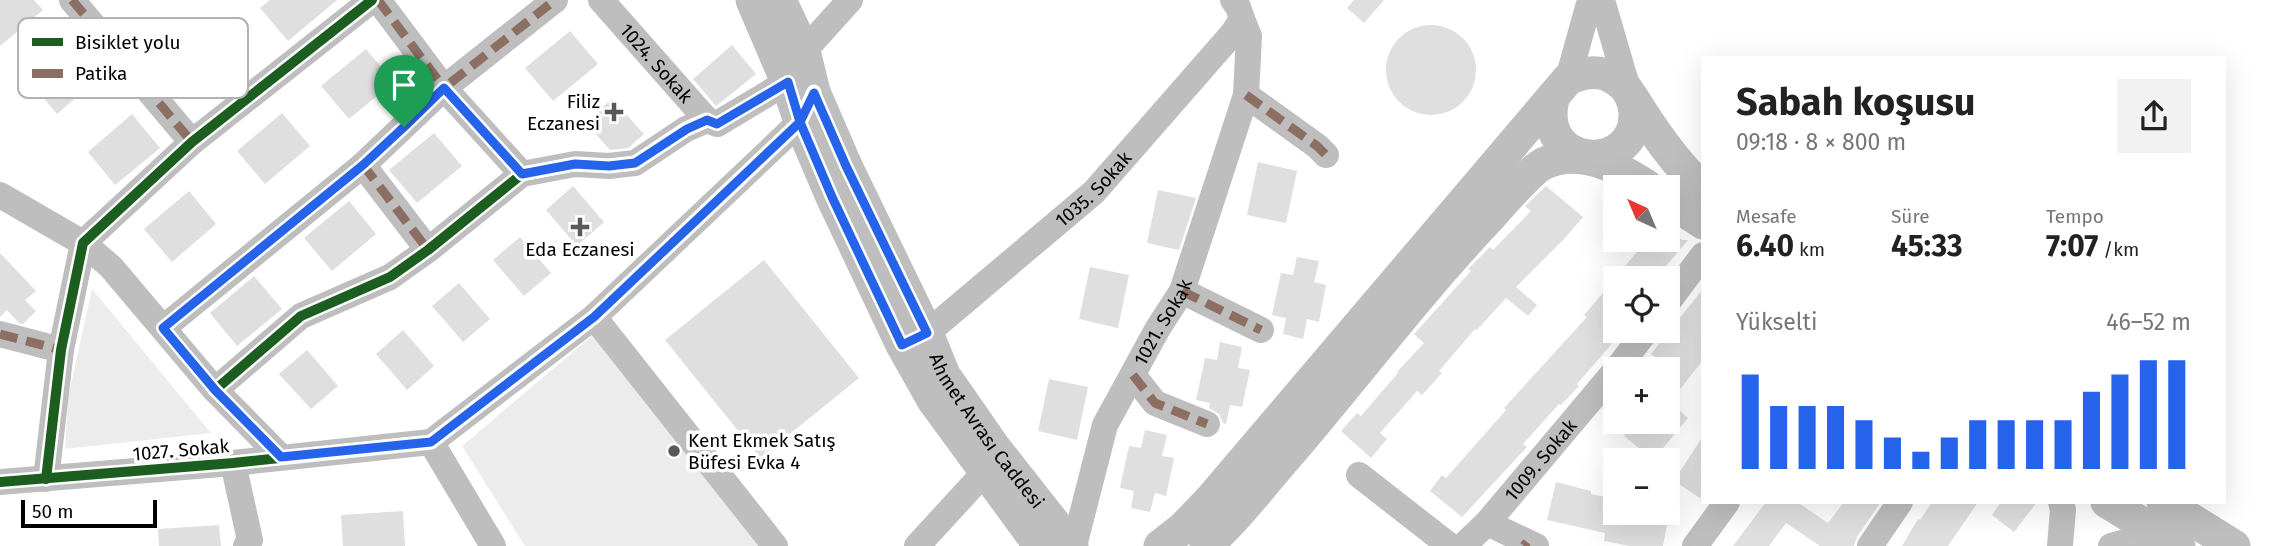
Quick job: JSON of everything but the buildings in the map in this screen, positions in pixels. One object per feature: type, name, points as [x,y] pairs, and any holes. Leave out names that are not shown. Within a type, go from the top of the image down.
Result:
[{"type":"main road","name":"Ahmet Avrası Caddesi","points":[[752,0],[846,166],[915,339],[933,400],[1040,546]]},
{"type":"main road","name":"Ahmet Avrası Caddesi","points":[[780,0],[804,51],[800,122],[832,197],[915,339],[944,375],[994,447],[1073,546]]},
{"type":"main road","points":[[1160,546],[1211,499],[1473,189],[1561,89],[1581,73],[1610,75],[1622,84],[1655,133],[1701,187]]},
{"type":"main road","points":[[1561,89],[1550,120],[1558,140],[1575,153],[1627,175]]},
{"type":"main road","points":[[1206,546],[1223,530],[1307,432],[1453,256],[1518,187],[1542,164],[1564,157],[1597,157],[1608,154],[1626,140],[1635,118],[1629,91]]},
{"type":"main road","points":[[1680,208],[1701,222]]},
{"type":"main road","points":[[2112,504],[2166,527],[2234,546]]},
{"type":"street","points":[[72,0],[87,18]]},
{"type":"street","points":[[248,98],[372,0]]},
{"type":"street","points":[[378,0],[444,88],[522,174]]},
{"type":"street","points":[[163,328],[363,165],[444,88],[555,0]]},
{"type":"street","name":"1024. Sokak","points":[[601,0],[707,120],[717,124],[801,87]]},
{"type":"street","points":[[804,51],[850,0]]},
{"type":"street","points":[[1561,89],[1590,0]]},
{"type":"street","points":[[1602,0],[1629,91]]},
{"type":"street","name":"1021. Sokak","points":[[1073,546],[1105,425],[1158,328],[1182,291],[1246,95],[1249,36],[1238,9]]},
{"type":"street","name":"1035. Sokak","points":[[915,339],[1094,192],[1233,33],[1238,9]]},
{"type":"street","points":[[1246,95],[1326,155]]},
{"type":"street","points":[[155,98],[192,142]]},
{"type":"street","points":[[46,479],[61,350],[83,243],[192,142],[248,98]]},
{"type":"street","points":[[215,390],[301,316],[390,277],[522,174],[575,164],[609,166],[635,163],[687,129],[707,120]]},
{"type":"street","points":[[493,546],[431,442],[594,317],[800,122]]},
{"type":"street","points":[[363,165],[428,250]]},
{"type":"street","points":[[0,195],[83,243],[111,267],[215,390],[281,457]]},
{"type":"street","points":[[1680,286],[1701,258]]},
{"type":"street","points":[[1182,291],[1261,330]]},
{"type":"street","points":[[594,317],[775,546]]},
{"type":"street","points":[[0,334],[61,350]]},
{"type":"street","name":"1009. Sokak","points":[[1626,357],[1637,343]]},
{"type":"street","points":[[1133,375],[1155,403],[1207,424]]},
{"type":"street","name":"1009. Sokak","points":[[1463,546],[1488,523],[1603,386]]},
{"type":"street","name":"1027. Sokak","points":[[0,482],[233,463],[431,442]]},
{"type":"street","points":[[233,463],[250,540],[246,546]]},
{"type":"street","points":[[917,546],[985,472]]},
{"type":"street","points":[[1359,475],[1451,546]]},
{"type":"street","points":[[1695,546],[1726,504]]},
{"type":"street","points":[[1870,546],[1898,504]]},
{"type":"street","points":[[2060,546],[2063,510],[2061,504]]},
{"type":"street","points":[[1488,523],[1529,545]]},
{"type":"street","points":[[2111,546],[2166,527]]},
{"type":"shaded area","points":[[92,289],[211,433],[65,449],[68,398]]},
{"type":"shaded area","points":[[593,335],[764,546],[525,546],[462,446]]},
{"type":"marked path","points":[[72,0],[87,18]]},
{"type":"marked path","points":[[378,0],[444,88],[522,174]]},
{"type":"marked path","points":[[163,328],[363,165],[444,88],[555,0]]},
{"type":"marked path","points":[[1246,95],[1326,155]]},
{"type":"marked path","points":[[155,98],[192,142]]},
{"type":"marked path","points":[[363,165],[428,250]]},
{"type":"marked path","points":[[1182,291],[1261,330]]},
{"type":"marked path","points":[[0,334],[61,350]]},
{"type":"marked path","points":[[1133,375],[1155,403],[1207,424]]},
{"type":"marked path","points":[[1524,546],[1527,542]]},
{"type":"cycle path","points":[[248,98],[372,0]]},
{"type":"cycle path","points":[[0,482],[233,463],[431,442],[594,317],[800,122],[814,92]]},
{"type":"cycle path","points":[[46,479],[61,350],[83,243],[192,142],[248,98]]},
{"type":"cycle path","points":[[215,390],[301,316],[390,277],[522,174],[575,164],[609,166],[635,163],[686,129],[707,120]]},
{"type":"place","name":"Filiz Eczanesi","points":[[614,112]]},
{"type":"place","name":"Eda Eczanesi","points":[[580,227]]},
{"type":"place","name":"Kent Ekmek Satış Büfesi Evka 4","points":[[674,451]]},
{"type":"route","points":[[404,127],[363,165],[163,328],[215,390],[281,457],[431,442],[594,317],[800,122],[902,345],[927,333],[846,166],[814,93],[800,122],[788,82],[717,124],[707,120],[687,129],[635,163],[609,166],[575,164],[522,174],[444,88],[404,127]]}]
